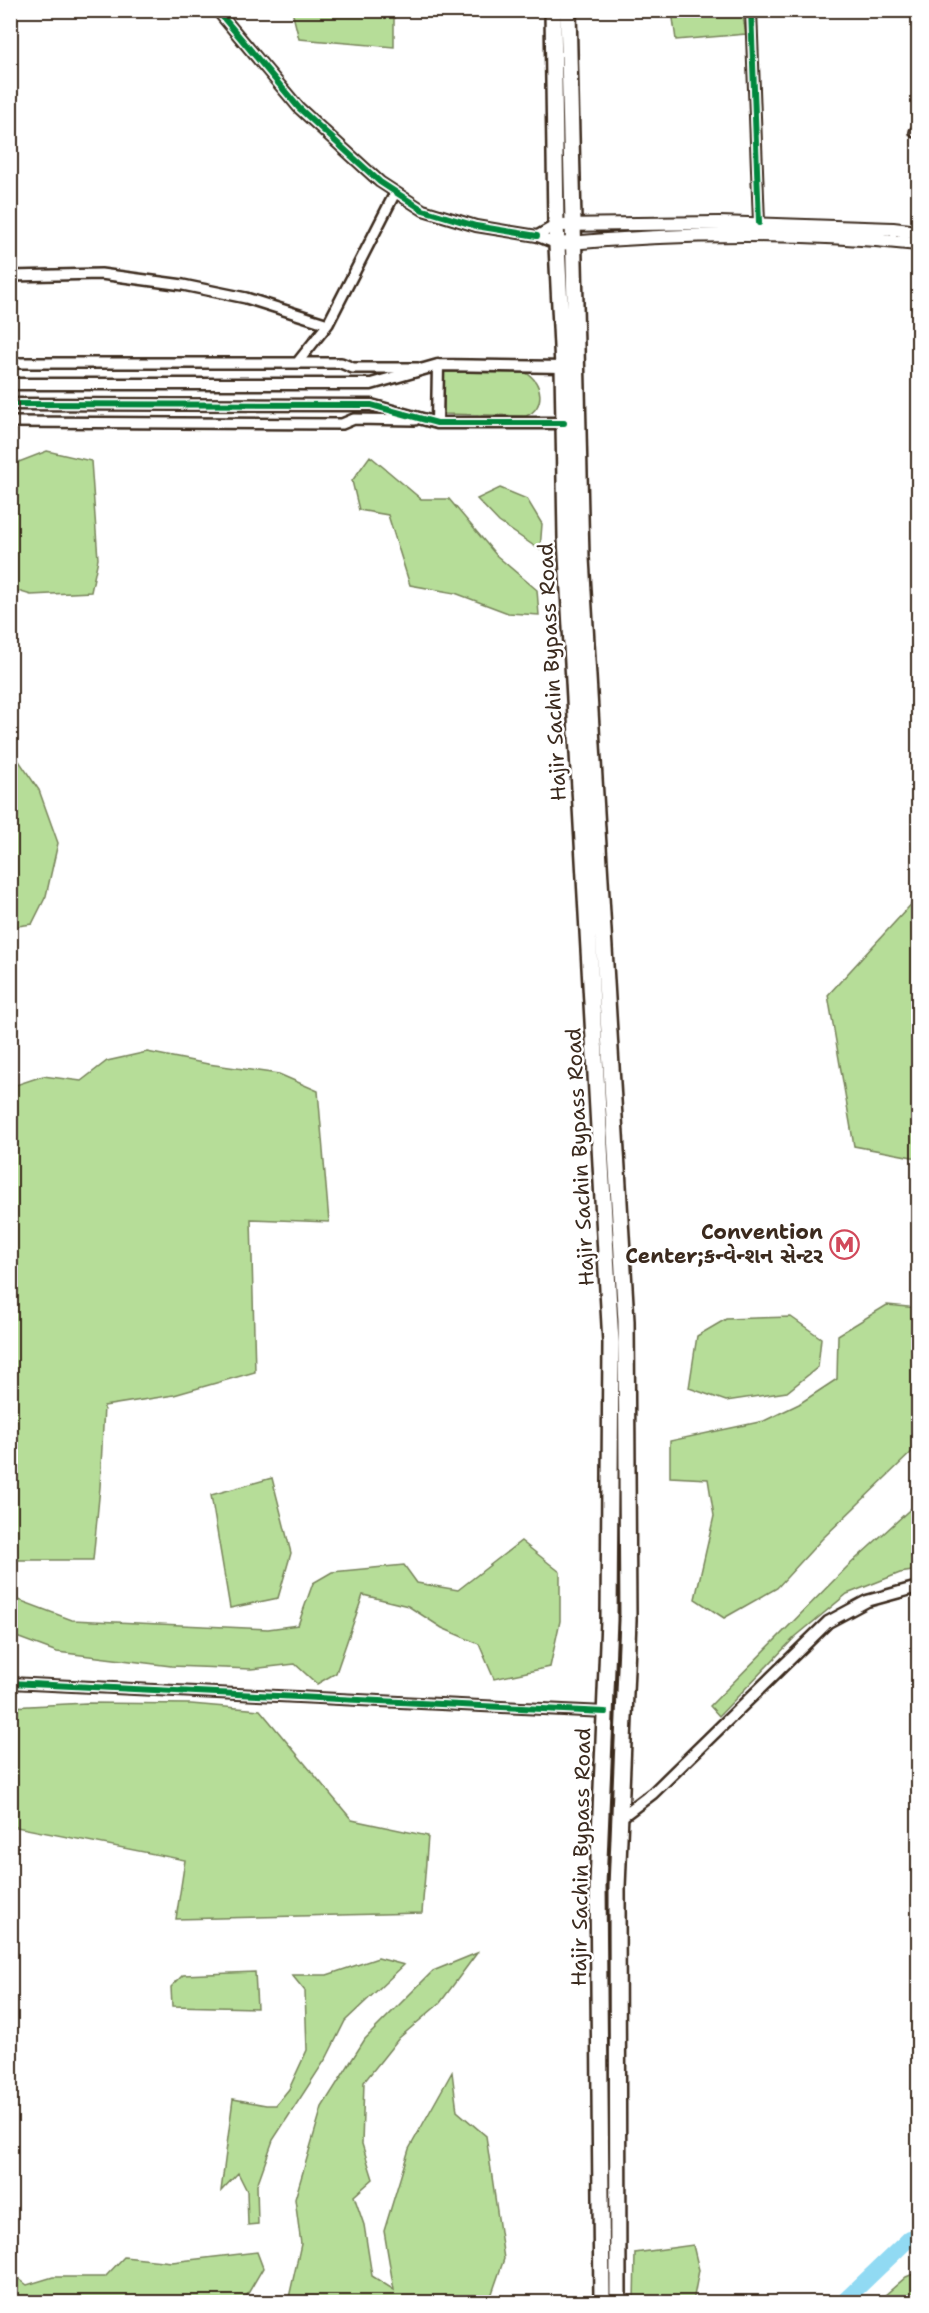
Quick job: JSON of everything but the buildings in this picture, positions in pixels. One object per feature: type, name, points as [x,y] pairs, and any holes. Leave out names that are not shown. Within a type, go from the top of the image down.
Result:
[{"type":"highway","name":"Hajir Sachin Bypass Road","points":[[553,10],[556,225],[565,243],[563,367],[566,538],[611,1343],[609,1620],[598,1884],[602,2302]]},
{"type":"highway","points":[[568,10],[572,225],[565,243],[581,558],[626,1321],[628,1620],[617,1887],[618,2302]]},
{"type":"main road","points":[[556,225],[759,223],[918,232]]},
{"type":"main road","points":[[565,243],[605,239],[748,235],[806,236],[918,244]]},
{"type":"street","points":[[217,10],[299,108],[395,193],[423,210],[476,226],[565,243]]},
{"type":"street","points":[[751,10],[759,223]]},
{"type":"street","points":[[297,363],[328,324],[395,193]]},
{"type":"street","points":[[537,236],[556,225]]},
{"type":"street","points":[[10,276],[101,274],[183,285],[246,298],[328,324]]},
{"type":"street","points":[[10,363],[341,363],[353,368],[563,367]]},
{"type":"street","points":[[10,384],[371,384],[433,367]]},
{"type":"street","points":[[432,421],[433,367]]},
{"type":"street","points":[[10,404],[371,405],[432,421]]},
{"type":"street","points":[[10,422],[342,424],[354,419],[564,423]]},
{"type":"street","points":[[620,1818],[653,1793],[828,1622],[867,1601],[918,1587]]},
{"type":"street","points":[[10,1683],[605,1712]]},
{"type":"green space","points":[[292,11],[394,11],[394,47],[299,39]]},
{"type":"green space","points":[[672,11],[742,11],[746,34],[676,40]]},
{"type":"green space","points":[[444,372],[526,373],[532,377],[539,388],[537,407],[526,416],[444,414]]},
{"type":"green space","points":[[47,451],[91,461],[98,559],[91,592],[31,595],[11,589],[11,465]]},
{"type":"green space","points":[[370,456],[421,499],[449,499],[497,556],[537,590],[539,615],[508,613],[455,593],[410,585],[388,515],[359,510],[352,481]]},
{"type":"green space","points":[[500,488],[527,499],[542,524],[540,550],[499,522],[477,499]]},
{"type":"green space","points":[[10,740],[17,758],[39,790],[58,843],[46,896],[32,924],[11,927]]},
{"type":"green space","points":[[918,897],[918,1158],[854,1146],[828,995]]},
{"type":"green space","points":[[147,1052],[208,1064],[279,1074],[318,1091],[329,1222],[251,1219],[255,1372],[174,1395],[104,1406],[93,1560],[11,1560],[11,1084],[16,1085],[43,1076],[81,1081],[107,1061]]},
{"type":"green space","points":[[887,1305],[918,1308],[918,1446],[822,1539],[777,1588],[724,1618],[695,1599],[714,1516],[708,1479],[670,1477],[670,1441],[764,1421],[799,1404],[837,1379],[838,1335]]},
{"type":"green space","points":[[791,1317],[821,1338],[818,1367],[787,1392],[726,1401],[689,1388],[697,1336],[726,1319]]},
{"type":"green space","points":[[272,1478],[291,1553],[278,1598],[230,1608],[211,1495]]},
{"type":"green space","points":[[918,1502],[918,1570],[900,1573],[847,1594],[795,1637],[719,1716],[710,1706],[847,1567]]},
{"type":"green space","points":[[521,1541],[560,1572],[560,1621],[550,1667],[494,1679],[479,1644],[442,1628],[408,1606],[363,1595],[336,1673],[317,1684],[295,1664],[251,1669],[171,1666],[57,1652],[11,1635],[11,1597],[72,1620],[268,1629],[298,1625],[313,1583],[332,1572],[404,1565],[417,1583],[458,1590]]},
{"type":"green space","points":[[86,1703],[191,1704],[260,1710],[352,1820],[428,1836],[422,1913],[176,1919],[185,1860],[11,1826],[11,1707]]},
{"type":"green space","points":[[477,1953],[440,2003],[399,2038],[364,2082],[362,2144],[373,2179],[354,2196],[364,2225],[372,2276],[394,2290],[384,2231],[409,2149],[452,2072],[457,2111],[486,2136],[504,2259],[489,2302],[288,2302],[301,2244],[295,2199],[322,2107],[365,2039],[433,1971]]},
{"type":"green space","points":[[378,1958],[404,1965],[345,2021],[327,2057],[273,2140],[257,2185],[258,2224],[248,2225],[247,2191],[238,2173],[221,2191],[233,2099],[276,2105],[289,2089],[307,2050],[305,1991],[292,1975],[327,1975]]},
{"type":"green space","points":[[255,1972],[257,2008],[172,2006],[171,1987],[183,1975]]},
{"type":"green space","points":[[693,2245],[699,2270],[693,2302],[634,2302],[635,2253]]},
{"type":"green space","points":[[257,2252],[263,2268],[243,2302],[11,2302],[11,2273],[27,2285],[53,2277],[105,2277],[124,2257],[172,2262]]},
{"type":"green space","points":[[918,2272],[918,2302],[877,2302],[906,2277]]},
{"type":"waterway","points":[[843,2302],[910,2238],[918,2237]]},
{"type":"cycle path","points":[[217,10],[299,108],[380,182],[423,210],[476,226],[537,236]]},
{"type":"cycle path","points":[[751,10],[759,223]]},
{"type":"cycle path","points":[[10,404],[371,405],[437,423],[564,423]]},
{"type":"cycle path","points":[[10,1683],[605,1712]]},
{"type":"place","name":"Convention Center;કન્વેન્શન સેન્ટર","points":[[844,1244]]}]
